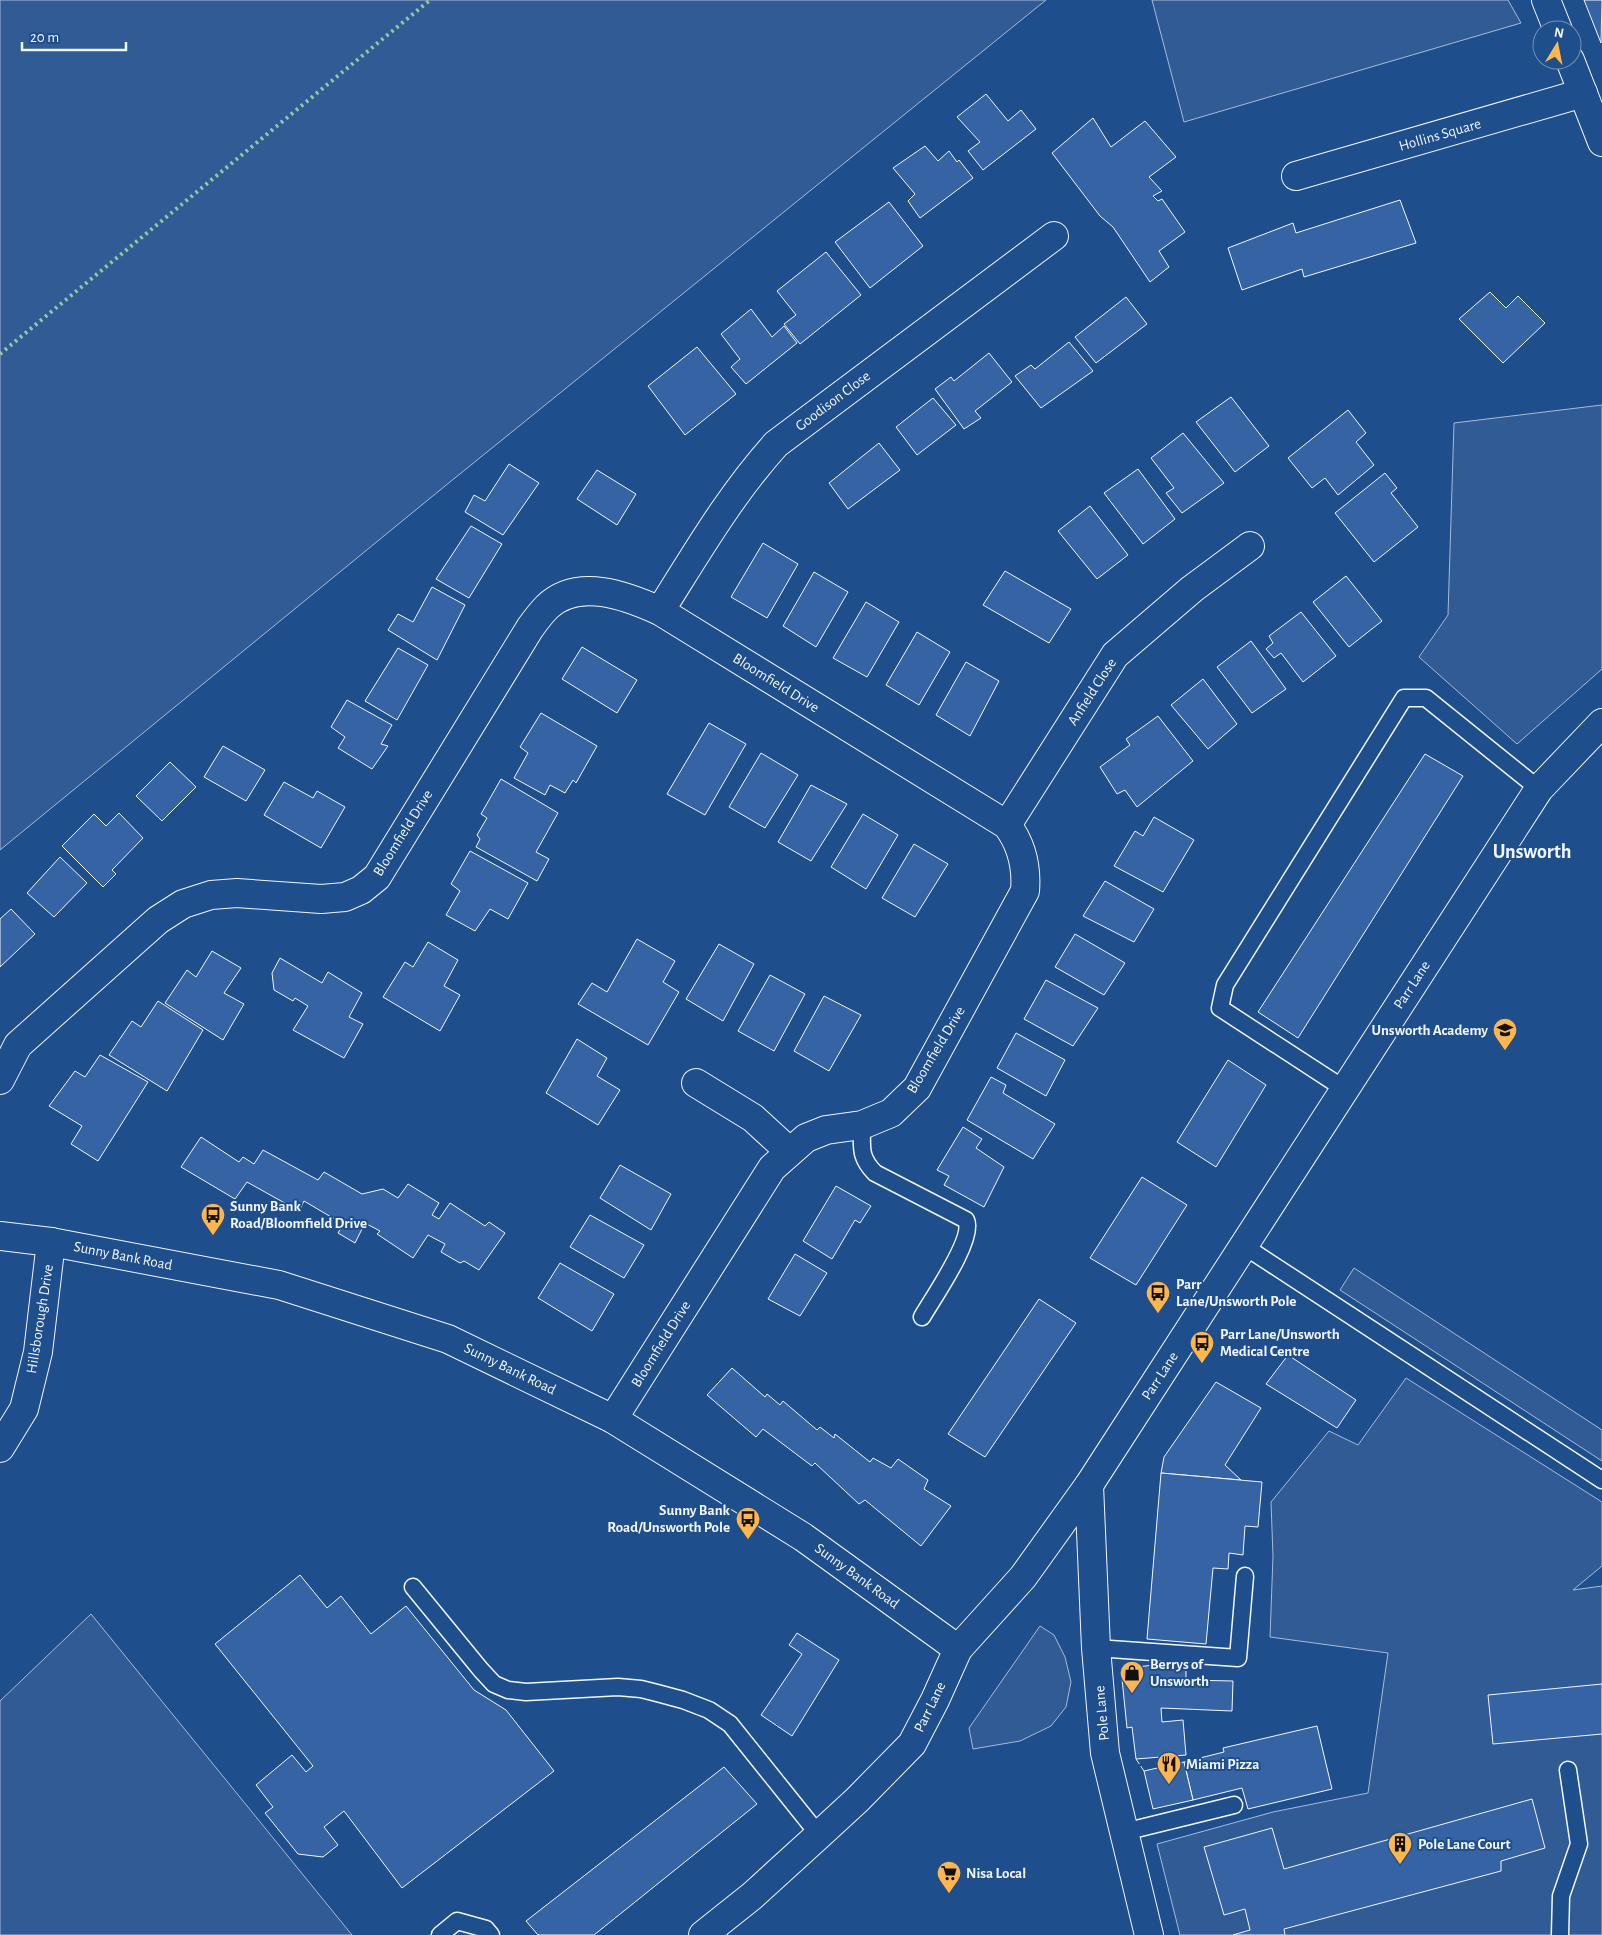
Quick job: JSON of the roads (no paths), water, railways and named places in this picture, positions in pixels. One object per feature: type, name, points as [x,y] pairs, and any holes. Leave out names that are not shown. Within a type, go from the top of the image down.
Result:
[{"type":"street","points":[[1546,0],[1554,20]]},
{"type":"street","points":[[1574,70],[1602,142]]},
{"type":"street","name":"Hollins Square","points":[[1296,176],[1583,93]]},
{"type":"street","name":"Goodison Close","points":[[660,611],[732,498],[776,444],[1054,236]]},
{"type":"street","name":"Anfield Close","points":[[1007,825],[1115,655],[1192,588],[1250,546]]},
{"type":"street","name":"Bloomfield Drive","points":[[0,1080],[18,1045],[158,920],[183,904],[211,895],[237,893],[321,899],[345,898],[361,890],[377,877],[530,628],[548,606],[562,597],[591,591],[626,597],[660,611],[1007,825],[1015,836],[1022,856],[1026,873],[1025,891],[917,1088],[890,1113],[862,1125],[826,1130],[806,1138],[772,1168],[613,1420]]},
{"type":"street","name":"Parr Lane","points":[[703,1935],[752,1896],[819,1835],[857,1800],[912,1744],[935,1700],[958,1649],[1022,1577],[1089,1485],[1539,789],[1602,723]]},
{"type":"street","points":[[696,1083],[754,1118],[789,1151]]},
{"type":"street","name":"Sunny Bank Road","points":[[0,1236],[51,1242],[279,1285],[448,1339],[613,1420],[803,1537],[958,1649]]},
{"type":"street","name":"Hillsborough Drive","points":[[0,1448],[24,1409],[38,1352],[51,1242]]},
{"type":"street","name":"Pole Lane","points":[[1089,1485],[1096,1648],[1105,1752],[1150,1935]]},
{"type":"lane","points":[[1346,1090],[1220,1008],[1225,985],[1404,698],[1426,698],[1539,789]]},
{"type":"lane","points":[[862,1125],[862,1151],[865,1163],[875,1174],[966,1220],[969,1225],[962,1247],[922,1317]]},
{"type":"lane","points":[[1244,1246],[1602,1480]]},
{"type":"lane","points":[[1096,1648],[1238,1658],[1246,1576]]},
{"type":"lane","points":[[413,1587],[481,1670],[494,1684],[508,1690],[526,1692],[618,1687],[633,1688],[683,1700],[710,1710],[730,1724],[819,1835]]},
{"type":"lane","points":[[1560,1935],[1562,1896],[1579,1844],[1568,1770]]},
{"type":"lane","points":[[1124,1832],[1234,1805]]},
{"type":"lane","points":[[440,1935],[457,1921],[486,1928],[491,1935]]},
{"type":"place","name":"Unsworth Academy","points":[[1505,1051]]},
{"type":"place","name":"Sunny Bank Road/Bloomfield Drive","points":[[213,1236]]},
{"type":"place","name":"Parr Lane/Unsworth Pole","points":[[1158,1314]]},
{"type":"place","name":"Parr Lane/Unsworth Medical Centre","points":[[1202,1364]]},
{"type":"place","name":"Sunny Bank Road/Unsworth Pole","points":[[748,1540]]},
{"type":"place","name":"Berrys of Unsworth","points":[[1132,1694]]},
{"type":"place","name":"Miami Pizza","points":[[1169,1785]]},
{"type":"place","name":"Pole Lane Court","points":[[1400,1865]]},
{"type":"place","name":"Nisa Local","points":[[949,1894]]},
{"type":"district","name":"Unsworth","points":[[1532,852]]}]
